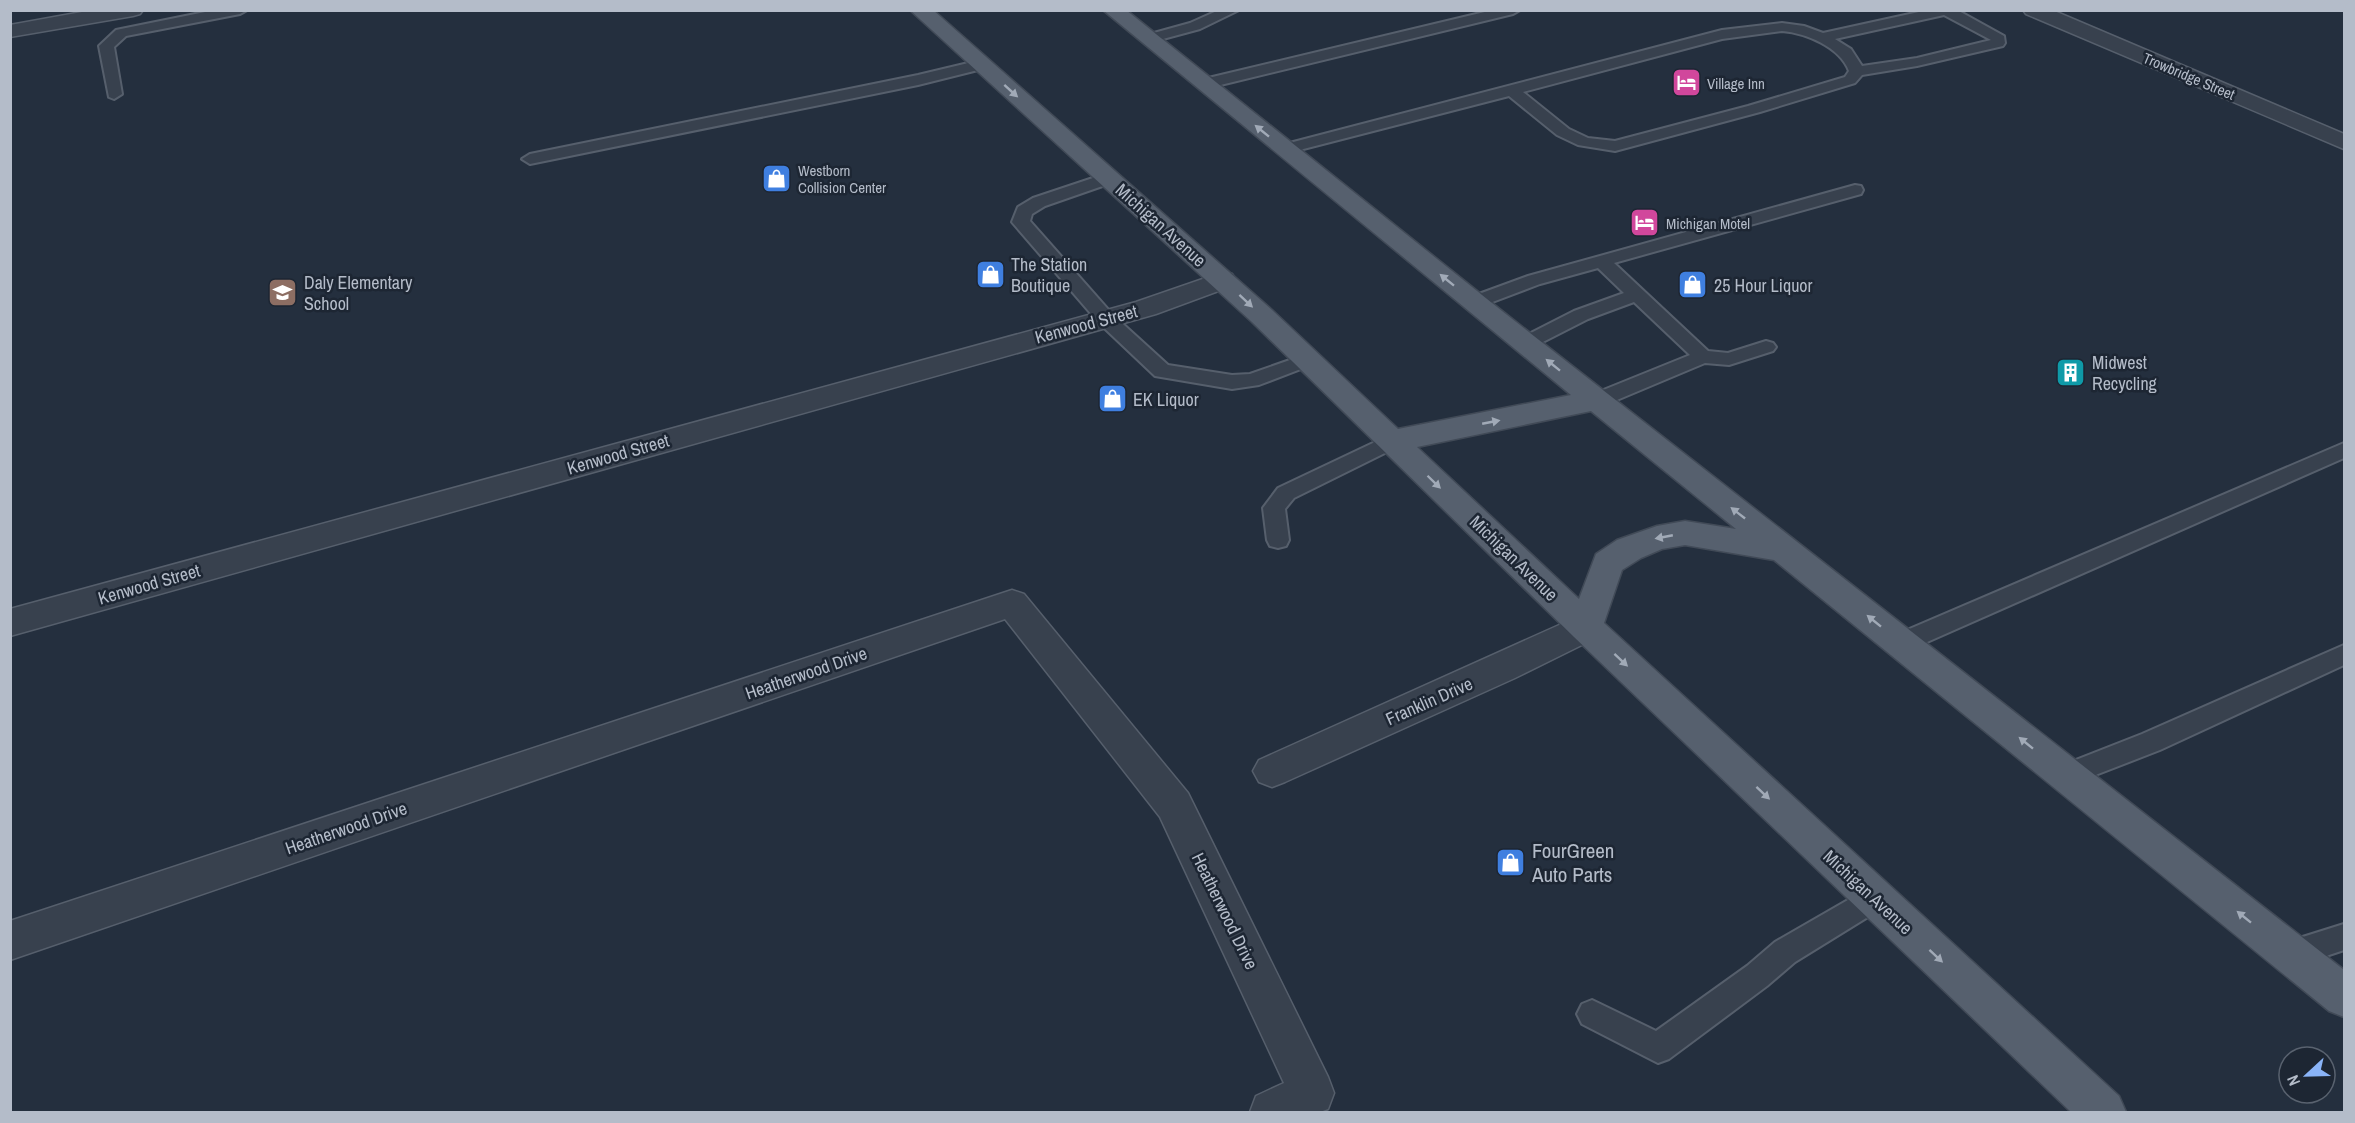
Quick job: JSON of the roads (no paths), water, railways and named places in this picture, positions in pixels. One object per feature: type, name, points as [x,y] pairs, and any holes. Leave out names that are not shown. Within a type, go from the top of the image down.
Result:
[{"type":"main road","name":"Michigan Avenue","points":[[920,10],[1223,280],[1586,627],[2103,1113]]},
{"type":"main road","points":[[1113,10],[2344,996]]},
{"type":"main road","points":[[1392,441],[1598,400]]},
{"type":"main road","points":[[1586,627],[1608,563],[1629,549],[1657,538],[1685,533],[1784,549]]},
{"type":"street","points":[[10,31],[133,10]]},
{"type":"street","name":"Trowbridge Street","points":[[2034,10],[2344,142]]},
{"type":"street","name":"Kenwood Street","points":[[10,623],[1146,308],[1223,280]]},
{"type":"street","name":"Heatherwood Drive","points":[[10,941],[1012,603],[1174,806],[1312,1093],[1272,1113]]},
{"type":"street","name":"Franklin Drive","points":[[1272,771],[1503,668],[1586,627]]},
{"type":"lane","points":[[114,94],[106,46],[121,33],[218,12],[240,10]]},
{"type":"lane","points":[[1148,39],[1195,26],[1232,10]]},
{"type":"lane","points":[[1204,84],[1513,10]]},
{"type":"lane","points":[[1511,90],[1563,132],[1584,142],[1615,146],[1754,109],[1850,80],[1857,71],[1917,62],[1998,43],[1999,39],[1945,11],[1821,38]]},
{"type":"lane","points":[[1284,148],[1341,136],[1736,32],[1784,26],[1821,38],[1851,58],[1857,71]]},
{"type":"lane","points":[[530,159],[981,65]]},
{"type":"lane","points":[[1108,178],[1039,202],[1024,211],[1021,222],[1106,319],[1162,371],[1232,382],[1252,380],[1307,360]]},
{"type":"lane","points":[[1475,302],[1534,280],[1855,190]]},
{"type":"lane","points":[[1600,261],[1703,357]]},
{"type":"lane","points":[[1526,343],[1581,315],[1637,296]]},
{"type":"lane","points":[[1598,400],[1703,357],[1729,359],[1766,347]]},
{"type":"lane","points":[[1278,540],[1274,508],[1286,493],[1392,441]]},
{"type":"lane","points":[[1901,643],[2344,450]]},
{"type":"lane","points":[[2067,776],[2151,742],[2344,655]]},
{"type":"lane","points":[[1592,1014],[1658,1048],[1757,976],[1785,952],[1874,898]]},
{"type":"lane","points":[[2290,954],[2344,937]]},
{"type":"place","name":"Village Inn","points":[[1686,83]]},
{"type":"place","name":"Westborn Collision Center","points":[[777,179]]},
{"type":"place","name":"Michigan Motel","points":[[1645,223]]},
{"type":"place","name":"The Station Boutique","points":[[990,274]]},
{"type":"place","name":"25 Hour Liquor","points":[[1693,285]]},
{"type":"place","name":"Daly Elementary School","points":[[283,292]]},
{"type":"place","name":"Midwest Recycling","points":[[2071,372]]},
{"type":"place","name":"EK Liquor","points":[[1112,399]]},
{"type":"place","name":"FourGreen Auto Parts","points":[[1511,862]]}]
